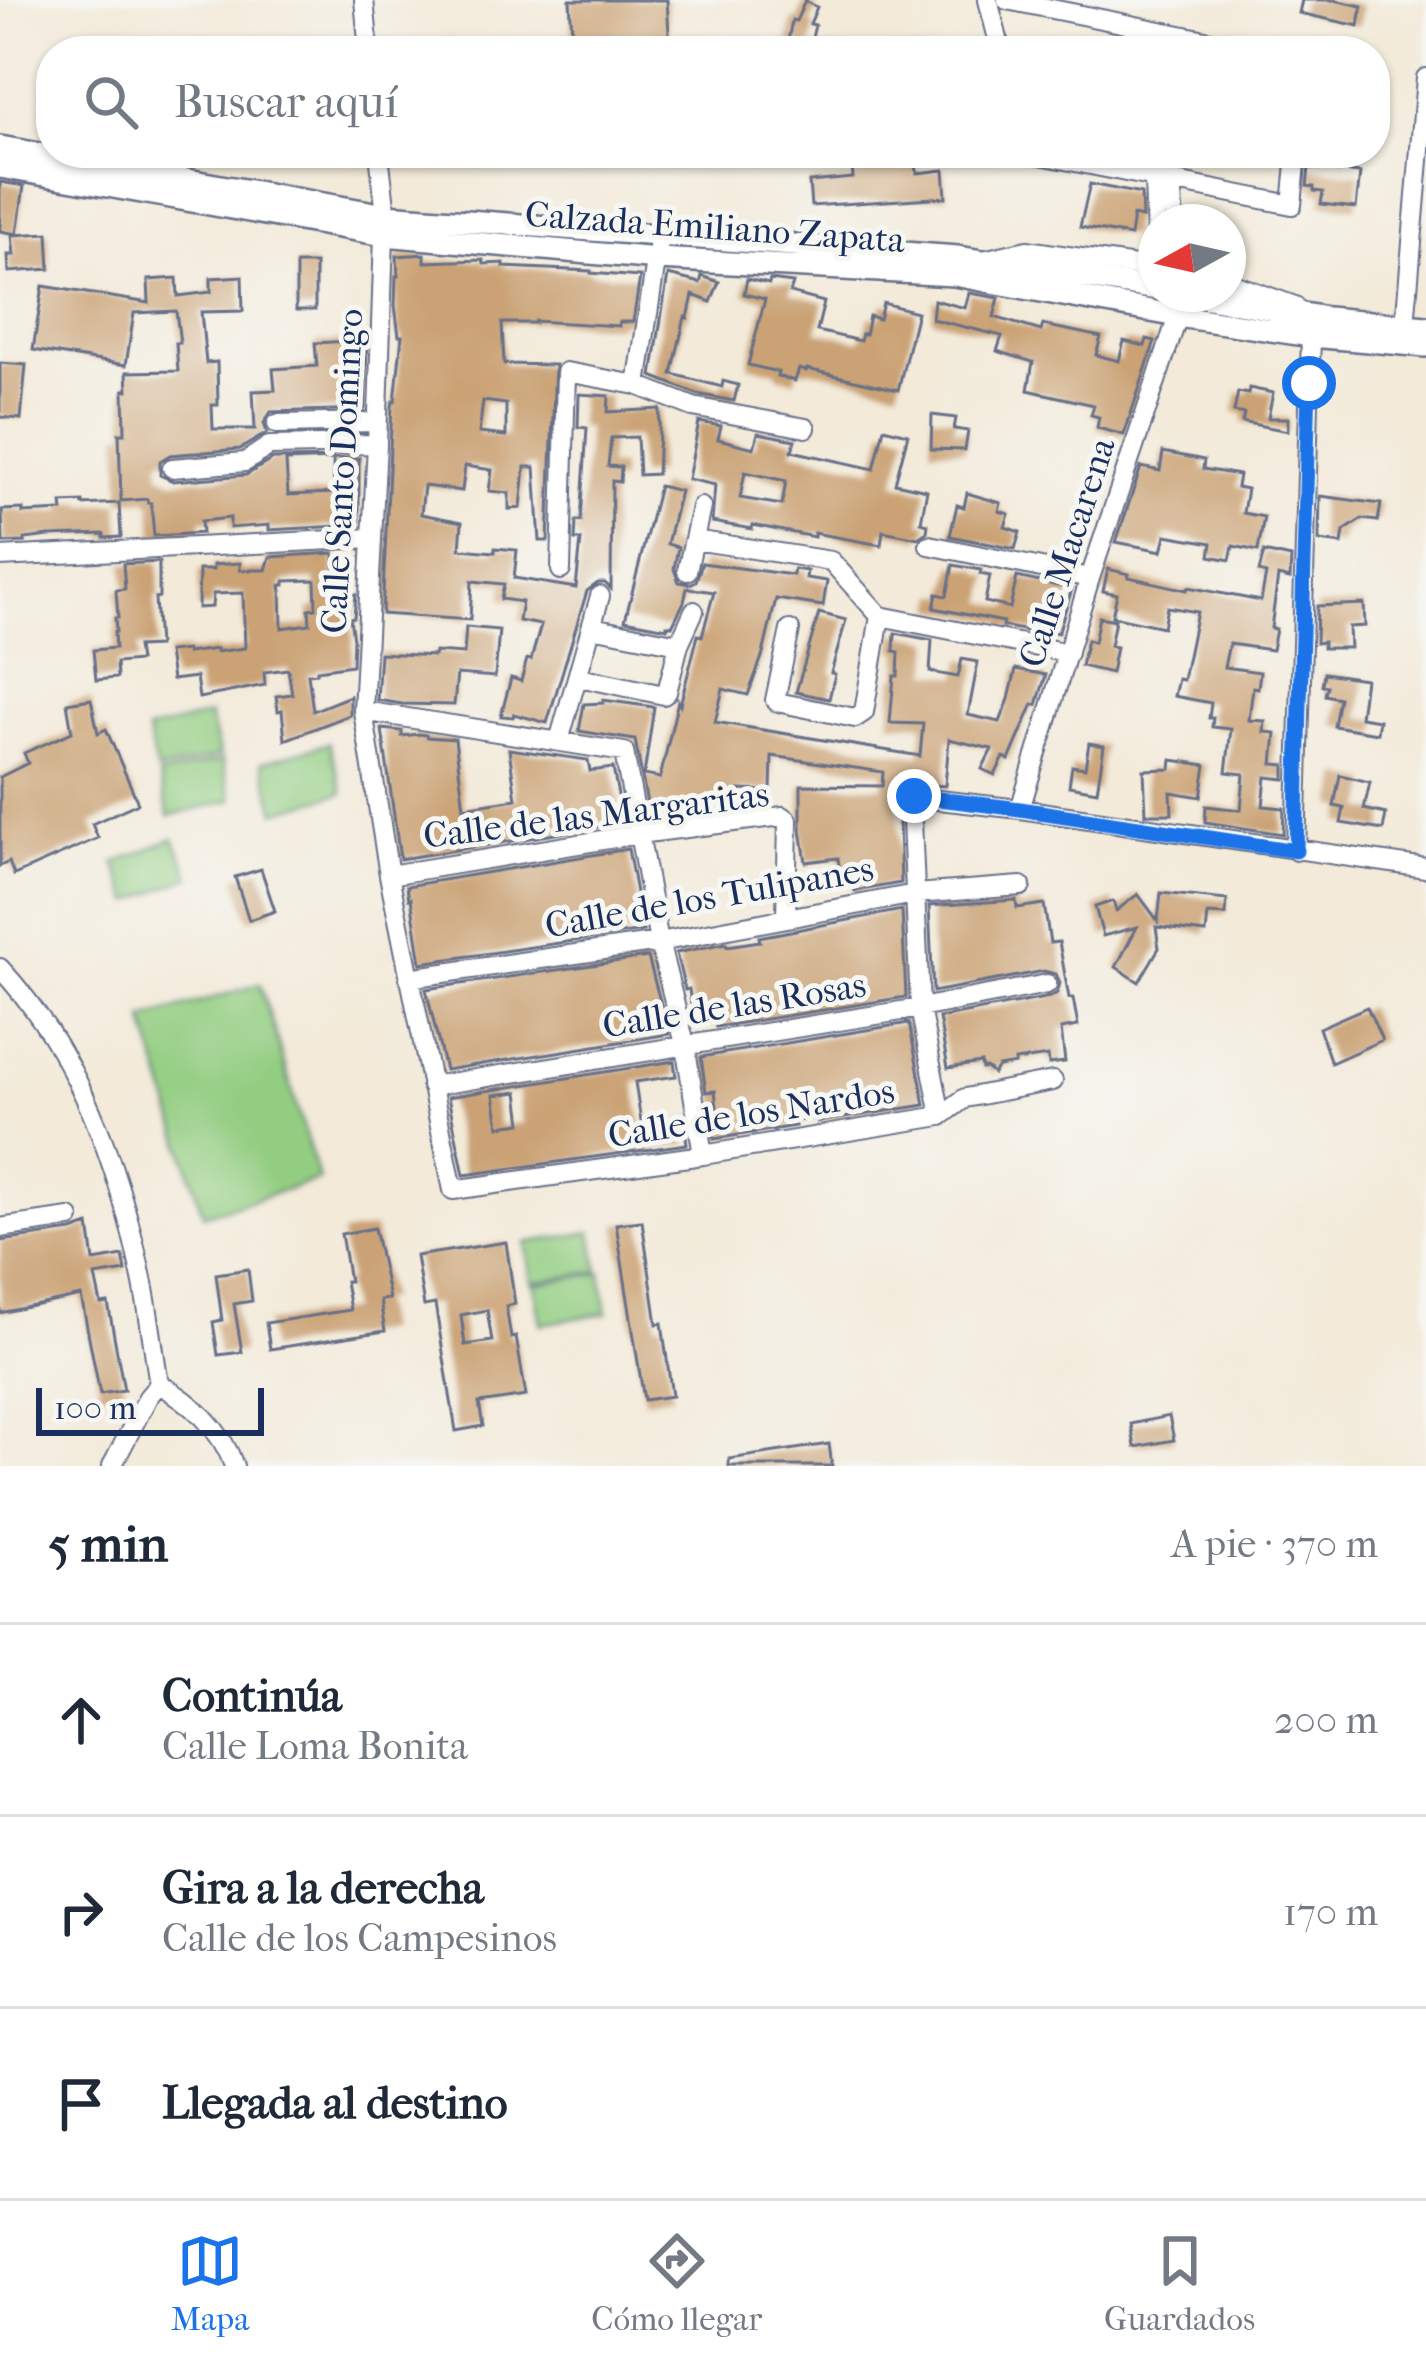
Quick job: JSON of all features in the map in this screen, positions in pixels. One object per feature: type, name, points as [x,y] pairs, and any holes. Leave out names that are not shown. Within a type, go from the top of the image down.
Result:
[{"type":"main road","name":"Calzada Emiliano Zapata","points":[[0,147],[36,155]]},
{"type":"main road","name":"Calzada Emiliano Zapata","points":[[0,167],[229,197]]},
{"type":"main road","name":"Calzada Emiliano Zapata","points":[[96,168],[385,225],[954,275],[1138,299]]},
{"type":"main road","name":"Calzada Emiliano Zapata","points":[[659,247],[979,260],[1138,287]]},
{"type":"main road","name":"Calzada Emiliano Zapata","points":[[1246,311],[1415,326]]},
{"type":"main road","name":"Calzada Emiliano Zapata","points":[[1209,312],[1310,336],[1426,346]]},
{"type":"street","points":[[364,0],[368,36]]},
{"type":"street","points":[[988,0],[997,36]]},
{"type":"street","points":[[1007,0],[1186,36]]},
{"type":"street","points":[[1415,326],[1426,78]]},
{"type":"street","name":"Calle Santo Domingo","points":[[380,168],[385,225],[363,711],[389,875],[453,1190]]},
{"type":"street","points":[[1106,168],[1292,205],[1296,168]]},
{"type":"street","points":[[1162,179],[1169,204]]},
{"type":"street","points":[[1159,204],[1162,179]]},
{"type":"street","points":[[638,385],[659,247]]},
{"type":"street","points":[[979,260],[1027,250],[1138,266]]},
{"type":"street","points":[[1246,288],[1328,318]]},
{"type":"street","name":"Calle Macarena","points":[[1020,809],[1178,312]]},
{"type":"street","points":[[1296,851],[1310,336]]},
{"type":"street","points":[[561,570],[566,372],[638,385],[693,407],[806,428]]},
{"type":"street","points":[[277,424],[377,422]]},
{"type":"street","points":[[172,468],[245,462],[269,446],[377,444]]},
{"type":"street","points":[[686,571],[701,507]]},
{"type":"street","points":[[0,556],[371,538]]},
{"type":"street","points":[[694,540],[831,561],[880,616],[1068,653]]},
{"type":"street","points":[[929,545],[1090,578]]},
{"type":"street","points":[[559,740],[600,596]]},
{"type":"street","points":[[579,677],[664,694],[694,611]]},
{"type":"street","points":[[790,630],[775,700],[855,718],[864,712],[880,616]]},
{"type":"street","points":[[592,627],[679,644]]},
{"type":"street","points":[[363,711],[624,752],[703,1154]]},
{"type":"street","points":[[941,1116],[920,1008],[911,796],[1426,868]]},
{"type":"street","name":"Calle de las Margaritas","points":[[389,875],[639,833],[787,817],[786,918]]},
{"type":"street","name":"Calle de los Tulipanes","points":[[409,978],[658,942],[915,893],[1021,886]]},
{"type":"street","points":[[3,977],[43,1021],[89,1103],[122,1198],[142,1276],[159,1384],[112,1466]]},
{"type":"street","name":"Calle de las Rosas","points":[[431,1086],[1047,984]]},
{"type":"street","name":"Calle de los Nardos","points":[[453,1190],[941,1116],[965,1098],[1053,1081]]},
{"type":"street","points":[[0,1228],[70,1218]]},
{"type":"street","points":[[159,1384],[226,1442],[234,1466]]},
{"type":"green space","points":[[209,715],[220,756],[157,772],[147,731]]},
{"type":"green space","points":[[329,743],[343,793],[276,812],[262,762]]},
{"type":"green space","points":[[222,760],[232,800],[169,816],[159,776]]},
{"type":"green space","points":[[174,838],[191,877],[131,902],[115,863]]},
{"type":"green space","points":[[260,984],[319,1180],[203,1215],[144,1019]]},
{"type":"green space","points":[[592,1232],[599,1271],[532,1282],[526,1243]]},
{"type":"green space","points":[[601,1273],[607,1313],[541,1324],[534,1284]]},
{"type":"building","points":[[570,0],[667,0],[669,36],[572,36]]},
{"type":"building","points":[[1302,0],[1362,6],[1359,26],[1299,13]]},
{"type":"building","points":[[805,1],[817,7],[810,24],[815,25],[812,36],[789,36],[792,20],[796,21]]},
{"type":"building","points":[[852,168],[944,170],[946,197],[811,206],[809,182],[853,178]]},
{"type":"building","points":[[1309,168],[1360,173],[1356,208],[1321,204],[1323,192],[1307,186]]},
{"type":"building","points":[[0,182],[24,186],[17,234],[0,231]]},
{"type":"building","points":[[1090,184],[1141,194],[1130,236],[1080,227]]},
{"type":"building","points":[[48,233],[50,269],[9,272],[8,255],[14,255],[12,235]]},
{"type":"building","points":[[425,254],[425,262],[483,260],[484,264],[504,263],[504,267],[640,277],[633,322],[619,322],[619,326],[502,323],[504,364],[555,365],[548,541],[540,541],[535,467],[525,467],[521,508],[509,509],[509,493],[489,491],[492,470],[465,466],[462,491],[424,486],[421,514],[462,522],[460,549],[517,550],[514,578],[576,588],[581,540],[575,540],[576,521],[581,521],[587,428],[578,427],[579,394],[609,396],[608,412],[660,409],[657,474],[639,475],[637,437],[611,438],[608,466],[621,467],[620,482],[612,481],[611,589],[598,583],[587,591],[547,723],[514,714],[501,716],[511,678],[521,681],[541,625],[519,621],[522,602],[501,599],[504,584],[472,581],[470,620],[382,614],[392,407],[402,336],[395,306],[397,256]],"holes":[[[483,401],[506,404],[506,436],[479,433]]]},
{"type":"building","points":[[296,264],[315,264],[315,310],[296,310]]},
{"type":"building","points":[[668,275],[700,283],[702,276],[719,282],[711,302],[693,295],[672,374],[722,387],[723,381],[738,385],[734,401],[697,394],[652,376]]},
{"type":"building","points":[[242,276],[243,311],[201,312],[206,363],[217,362],[213,429],[255,429],[253,391],[275,390],[273,369],[317,366],[315,343],[367,340],[365,409],[271,412],[264,423],[267,433],[240,449],[170,455],[160,461],[160,475],[173,481],[246,475],[273,459],[359,458],[359,525],[230,528],[230,518],[201,521],[202,533],[154,536],[151,503],[147,499],[121,501],[119,433],[125,433],[127,372],[178,371],[176,311],[134,313],[126,365],[33,350],[43,286],[149,303],[148,280],[177,278],[178,296],[211,292],[211,278]],"holes":[[[333,459],[334,493],[288,495],[286,461]]]},
{"type":"building","points":[[747,279],[793,283],[790,293],[824,302],[817,331],[860,341],[869,316],[879,319],[883,303],[917,312],[898,390],[807,369],[799,369],[795,381],[748,365],[765,299],[744,294]]},
{"type":"building","points":[[969,293],[999,298],[994,317],[1041,331],[1043,325],[1101,337],[1096,355],[1119,361],[1124,341],[1145,346],[1147,339],[1155,341],[1124,435],[1097,428],[1099,417],[1091,415],[1094,405],[1028,390],[1033,362],[997,351],[1002,336],[932,319],[934,300],[965,308]]},
{"type":"building","points":[[0,363],[26,365],[21,419],[0,417]]},
{"type":"building","points":[[1249,388],[1273,393],[1268,418],[1288,418],[1288,431],[1242,422],[1244,414],[1234,412],[1238,392],[1248,394]]},
{"type":"building","points":[[932,415],[956,418],[954,429],[968,431],[965,450],[931,449]]},
{"type":"building","points":[[699,422],[721,426],[718,439],[754,448],[758,433],[795,440],[792,451],[874,469],[884,428],[908,434],[895,483],[927,490],[921,522],[928,524],[927,532],[918,538],[883,531],[881,545],[712,522],[715,485],[688,479]],"holes":[[[745,472],[786,481],[782,505],[740,498]]]},
{"type":"building","points":[[1163,452],[1204,460],[1203,469],[1239,475],[1237,487],[1247,489],[1243,513],[1264,517],[1258,551],[1233,546],[1230,560],[1210,556],[1212,543],[1166,535],[1162,551],[1116,542],[1141,467],[1160,471]]},
{"type":"building","points":[[659,486],[680,491],[667,544],[678,547],[674,569],[679,582],[696,581],[702,563],[793,575],[794,569],[807,571],[806,578],[827,581],[823,606],[776,599],[748,695],[723,689],[715,722],[920,756],[923,724],[890,723],[894,676],[898,676],[895,633],[932,640],[930,672],[958,677],[962,659],[978,662],[968,715],[1000,722],[1016,669],[1046,675],[1037,705],[1033,704],[1009,760],[1004,757],[995,775],[982,769],[992,749],[949,739],[945,786],[903,783],[898,798],[901,883],[855,891],[854,884],[842,885],[838,858],[806,862],[801,785],[882,786],[883,772],[772,756],[771,791],[739,790],[739,795],[727,795],[728,803],[699,806],[700,813],[650,819],[635,740],[579,731],[584,704],[603,700],[654,707],[644,775],[660,778],[678,701],[680,705],[714,592],[687,588],[667,628],[625,620]]},
{"type":"building","points":[[967,493],[1001,503],[999,511],[1009,514],[1005,527],[1020,532],[1015,549],[950,536],[957,505],[964,507]]},
{"type":"building","points":[[1320,496],[1381,504],[1378,521],[1362,519],[1344,531],[1342,544],[1319,541]]},
{"type":"building","points":[[62,503],[119,503],[121,537],[49,536],[3,543],[2,510],[63,511]]},
{"type":"building","points":[[1264,552],[1291,558],[1290,579],[1278,576],[1272,650],[1229,644],[1224,667],[1260,672],[1249,720],[1265,721],[1264,732],[1276,733],[1273,764],[1285,765],[1285,779],[1266,777],[1263,806],[1284,808],[1283,834],[1205,822],[1206,806],[1241,810],[1244,774],[1226,772],[1231,729],[1212,727],[1211,703],[1174,696],[1178,679],[1183,680],[1197,612],[1167,607],[1163,627],[1112,616],[1117,594],[1103,591],[1108,569],[1187,590],[1261,601],[1266,574],[1259,572]]},
{"type":"building","points":[[334,553],[335,595],[356,594],[354,617],[350,618],[352,665],[308,674],[313,711],[350,696],[350,715],[285,740],[276,696],[292,694],[288,669],[264,672],[265,685],[199,698],[196,677],[172,680],[168,652],[245,648],[243,593],[213,594],[212,607],[198,608],[199,570],[240,563],[240,570],[266,570],[270,557]],"holes":[[[315,580],[316,608],[309,609],[310,624],[282,628],[281,585]]]},
{"type":"building","points":[[159,562],[158,646],[137,647],[139,661],[116,663],[117,678],[96,680],[93,650],[115,648],[116,590],[125,589],[123,564]]},
{"type":"building","points":[[953,565],[990,576],[985,602],[1010,608],[1017,577],[1072,589],[1058,633],[1002,626],[1003,622],[934,608],[937,594],[947,596]]},
{"type":"building","points":[[1364,604],[1365,626],[1349,627],[1350,648],[1323,648],[1323,642],[1316,643],[1317,606]]},
{"type":"building","points":[[819,613],[846,620],[829,699],[796,692]]},
{"type":"building","points":[[1099,617],[1115,620],[1111,673],[1081,666],[1087,640],[1094,642]]},
{"type":"building","points":[[466,627],[499,630],[495,677],[457,674],[454,705],[377,700],[380,653],[464,654]]},
{"type":"building","points":[[1324,673],[1365,679],[1360,717],[1379,720],[1377,733],[1334,726],[1339,698],[1325,695]]},
{"type":"building","points":[[91,699],[98,733],[106,729],[138,803],[92,824],[98,838],[14,875],[9,862],[0,866],[0,777],[28,763],[24,753],[72,732],[67,703]]},
{"type":"building","points":[[382,729],[402,731],[402,736],[455,739],[464,807],[516,799],[509,749],[588,760],[590,771],[613,768],[623,823],[400,859]]},
{"type":"building","points":[[1089,743],[1104,746],[1097,791],[1069,786],[1072,766],[1085,768]]},
{"type":"building","points":[[1172,760],[1206,765],[1201,797],[1171,792],[1172,814],[1146,814],[1144,770],[1171,769]]},
{"type":"building","points":[[1340,775],[1370,782],[1364,809],[1386,814],[1383,830],[1341,823],[1344,808],[1334,806]]},
{"type":"building","points":[[628,849],[643,931],[421,963],[407,886]]},
{"type":"building","points":[[261,869],[275,911],[249,920],[235,877]]},
{"type":"building","points":[[1161,893],[1227,900],[1226,915],[1208,914],[1206,933],[1156,927],[1159,948],[1139,982],[1116,967],[1137,927],[1103,936],[1095,907],[1113,901],[1116,911],[1138,894],[1158,921]]},
{"type":"building","points":[[1016,900],[1017,908],[1044,904],[1050,943],[1059,942],[1078,1026],[1061,1029],[1065,1062],[1049,1064],[1048,1056],[1015,1061],[993,1074],[982,1069],[981,1063],[948,1068],[939,1018],[1050,997],[1060,983],[1056,974],[1044,971],[933,992],[929,906]]},
{"type":"building","points":[[902,910],[906,997],[716,1027],[714,1010],[692,1012],[676,953],[760,941],[759,937]]},
{"type":"building","points":[[648,957],[669,1034],[445,1070],[426,989]]},
{"type":"building","points":[[1367,1007],[1382,1040],[1331,1063],[1319,1028]]},
{"type":"building","points":[[909,1023],[925,1105],[818,1122],[818,1118],[794,1121],[795,1126],[714,1139],[715,1091],[706,1092],[701,1057]]},
{"type":"building","points":[[674,1061],[676,1076],[635,1082],[642,1128],[684,1121],[687,1144],[464,1175],[448,1097]],"holes":[[[518,1092],[522,1123],[499,1126],[494,1095]]]},
{"type":"building","points":[[642,1221],[672,1396],[644,1400],[616,1224]]},
{"type":"building","points":[[89,1225],[94,1261],[123,1256],[126,1271],[95,1276],[101,1304],[108,1303],[124,1390],[100,1394],[81,1296],[0,1313],[0,1241]]},
{"type":"building","points":[[374,1228],[389,1299],[380,1300],[385,1331],[270,1349],[266,1323],[350,1310],[341,1234]]},
{"type":"building","points":[[506,1242],[515,1304],[506,1306],[526,1396],[479,1403],[483,1426],[456,1431],[435,1304],[424,1306],[416,1256]],"holes":[[[487,1310],[492,1341],[465,1345],[461,1315]]]},
{"type":"building","points":[[248,1269],[252,1301],[234,1304],[242,1352],[218,1355],[213,1322],[222,1320],[216,1274]]},
{"type":"building","points":[[1169,1416],[1174,1440],[1135,1447],[1131,1424]]},
{"type":"building","points":[[829,1444],[832,1466],[729,1466],[729,1459]]},
{"type":"route","points":[[914,796],[1296,851],[1309,383]]}]
